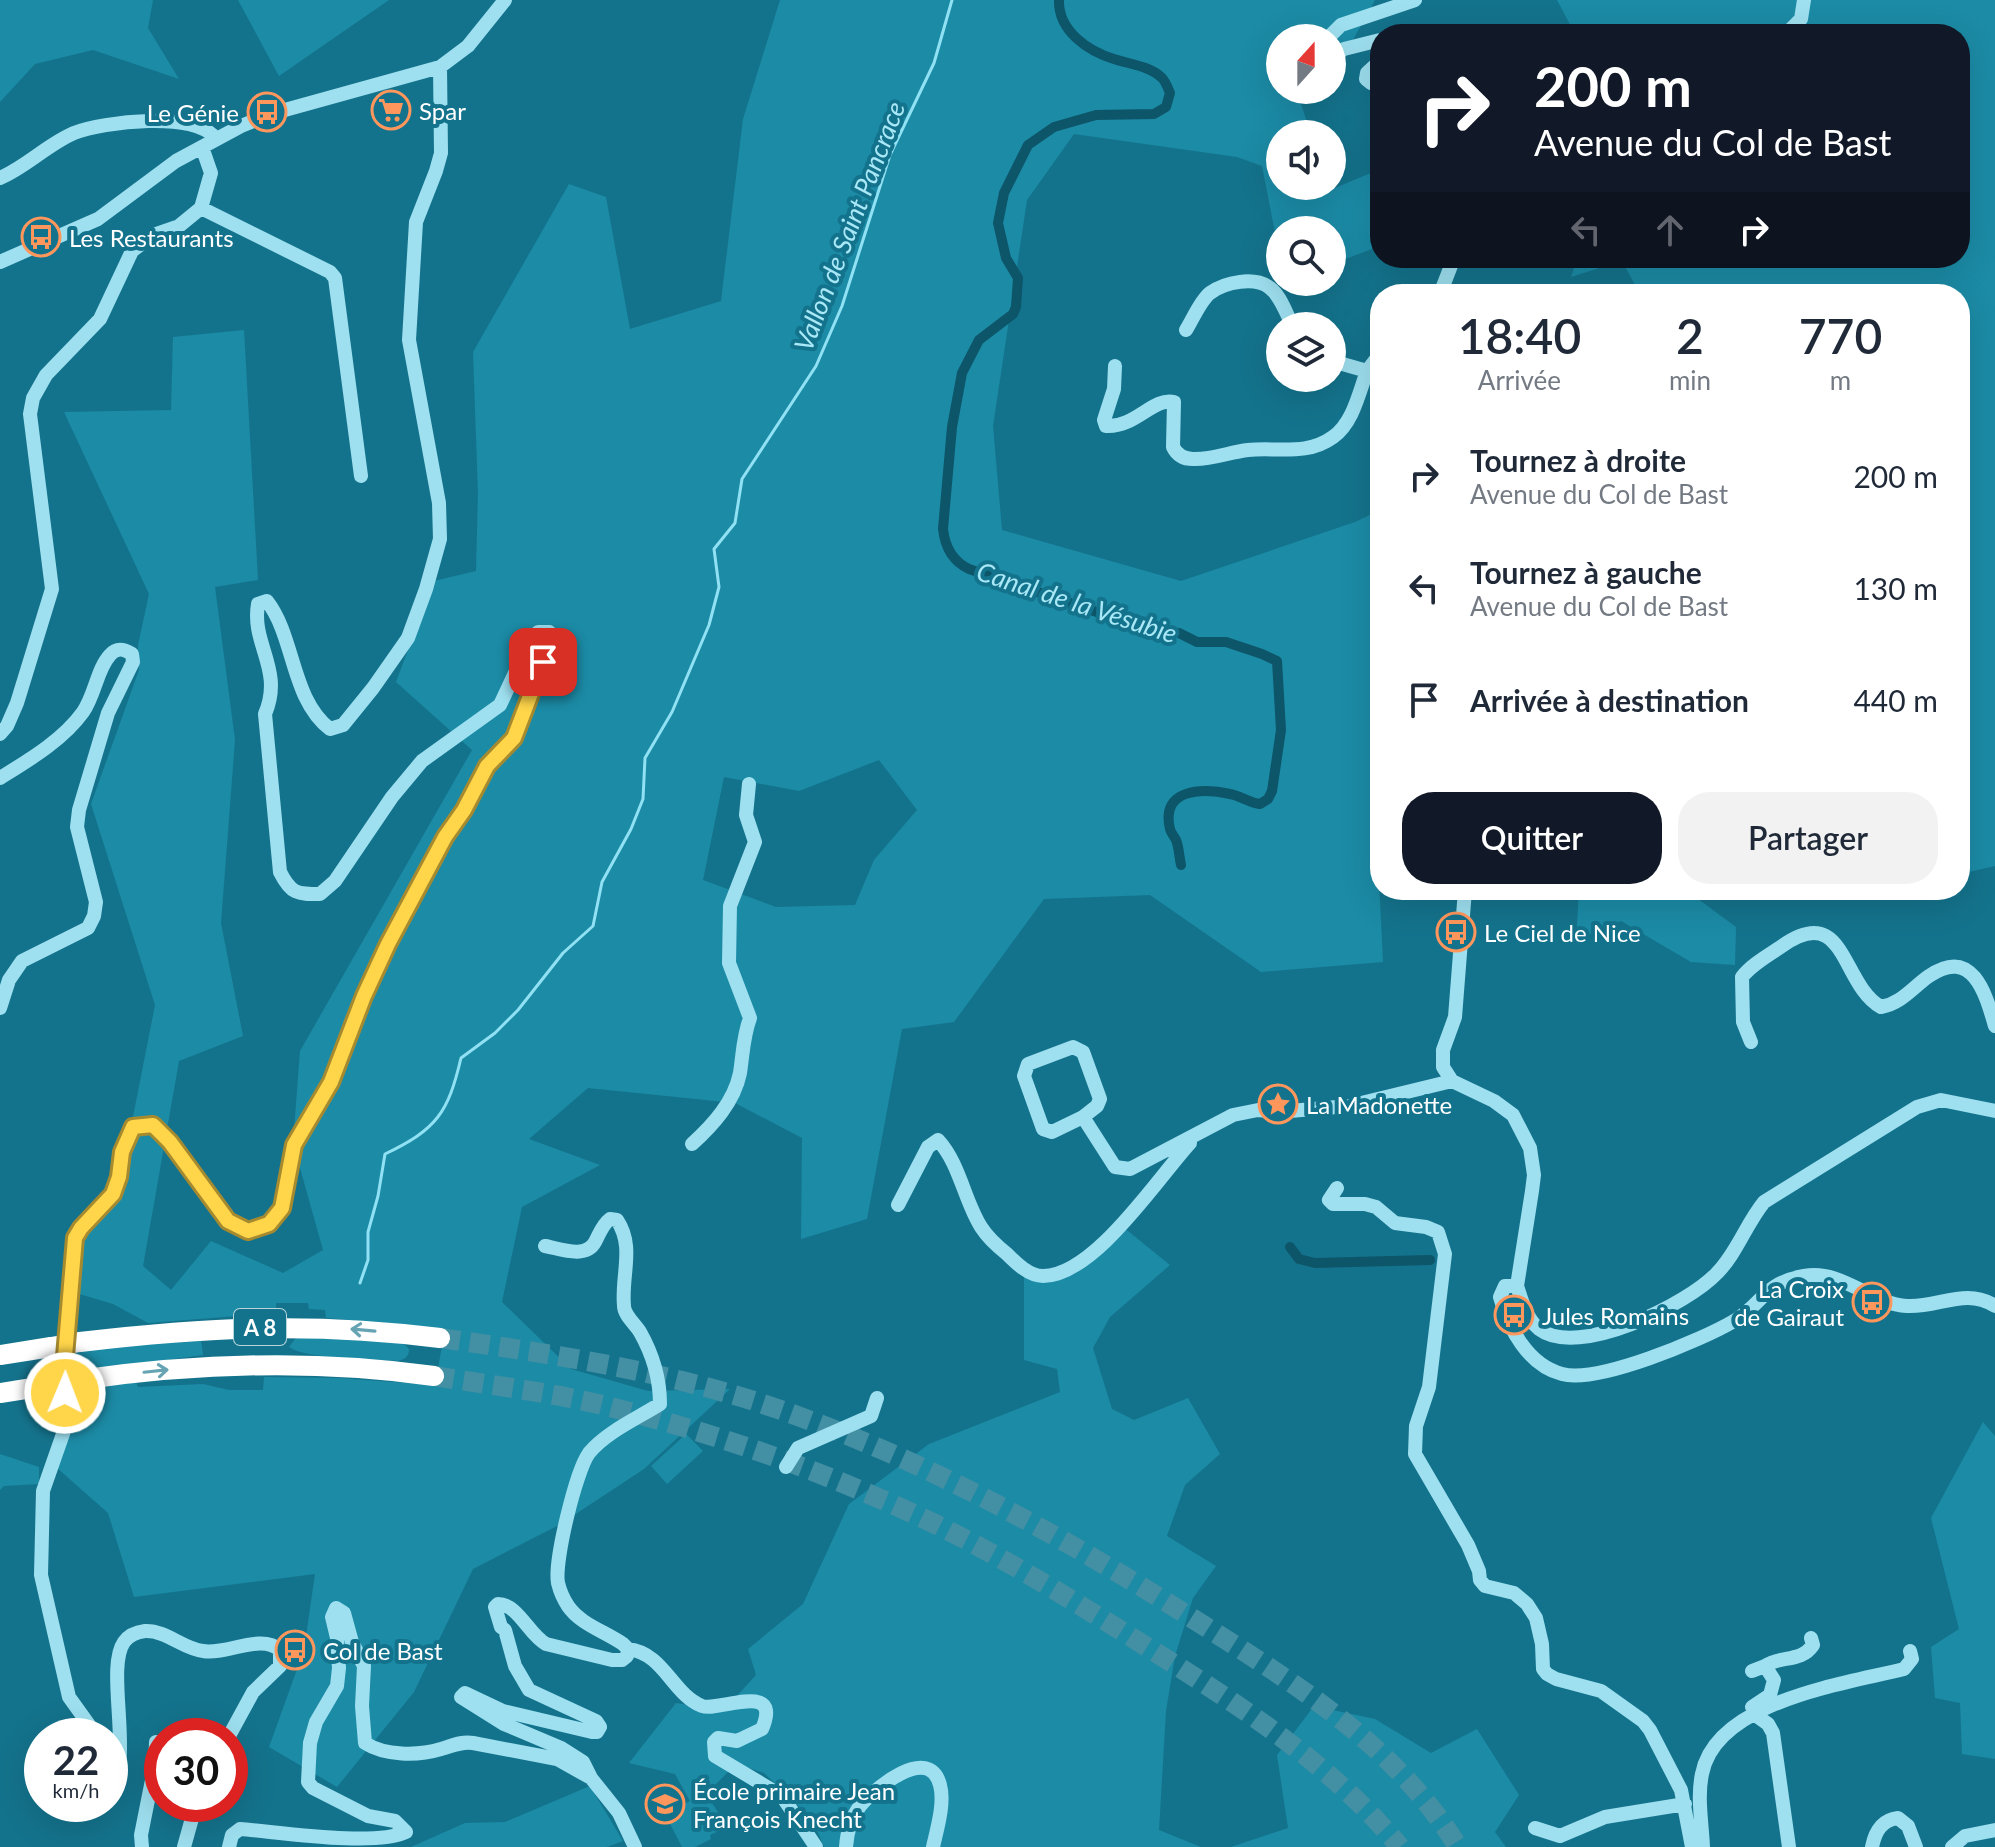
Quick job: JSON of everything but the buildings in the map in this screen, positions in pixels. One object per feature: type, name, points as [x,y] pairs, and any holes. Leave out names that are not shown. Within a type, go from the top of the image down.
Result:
[{"type":"highway","name":"A 8","points":[[0,1355],[80,1342],[194,1330],[295,1326],[440,1338]]},
{"type":"highway","name":"A 8","points":[[0,1393],[176,1369],[250,1365],[339,1366],[434,1376]]},
{"type":"street","points":[[0,262],[98,219],[160,172],[216,139],[274,113],[440,67],[468,46],[505,0]]},
{"type":"street","points":[[1344,24],[1415,0]]},
{"type":"street","points":[[1796,24],[1801,19],[1804,0]]},
{"type":"street","points":[[1346,48],[1370,42]]},
{"type":"street","points":[[84,1718],[69,1697],[41,1575],[43,1491],[64,1431],[64,1368],[75,1238],[113,1194],[122,1152],[133,1127],[153,1125],[170,1142],[228,1221],[248,1231],[269,1224],[282,1208],[294,1145],[331,1082],[388,944],[487,766],[514,738],[552,642],[549,632],[538,632],[529,643],[500,705],[422,761],[392,797],[335,881],[320,894],[298,894],[286,884],[280,872],[265,714],[271,699],[271,673],[255,620],[258,604],[267,601],[275,612],[292,664],[318,719],[330,729],[343,725],[408,638],[440,539],[439,503],[409,340],[416,222],[441,153],[440,67]]},
{"type":"street","points":[[0,178],[71,134],[103,124],[192,124],[207,130],[216,139]]},
{"type":"street","points":[[0,734],[17,703],[52,589],[30,414],[33,398],[46,375],[100,319],[132,251],[153,235],[179,226],[201,208],[211,173],[202,147]]},
{"type":"street","points":[[201,208],[330,272],[335,278],[361,476]]},
{"type":"street","points":[[1186,330],[1208,294],[1249,281],[1268,286],[1286,312]]},
{"type":"street","points":[[1346,365],[1367,371]]},
{"type":"street","points":[[1115,366],[1114,389],[1104,420],[1106,426],[1115,427],[1133,421],[1161,402],[1174,402],[1173,447],[1183,458],[1195,460],[1251,450],[1283,451],[1318,445],[1343,429],[1370,367]]},
{"type":"street","points":[[0,778],[63,733],[83,712],[108,656],[116,650],[125,649],[132,654],[133,662],[108,713],[79,810],[77,827],[96,902],[94,916],[88,928],[22,961],[13,970],[0,1008]]},
{"type":"street","points":[[692,1144],[718,1121],[729,1098],[739,1075],[743,1038],[750,1018],[729,963],[730,906],[755,842],[746,815],[749,784]]},
{"type":"street","points":[[1464,900],[1455,1017],[1442,1059],[1443,1067],[1452,1081],[1504,1107],[1520,1126],[1530,1148],[1534,1175],[1517,1286],[1524,1308],[1540,1330],[1556,1337],[1574,1339],[1610,1332],[1636,1322],[1702,1286],[1731,1257],[1754,1213],[1764,1202],[1917,1107],[1941,1100],[1995,1111]]},
{"type":"street","points":[[1751,1042],[1743,1022],[1742,977],[1802,932],[1815,932],[1834,941],[1841,949],[1846,965],[1873,1002],[1881,1007],[1903,998],[1938,971],[1956,968],[1968,972],[1983,986],[1995,1026]]},
{"type":"street","points":[[1073,1047],[1083,1052],[1100,1099],[1097,1106],[1083,1117],[1052,1132],[1043,1129],[1024,1076],[1028,1064],[1073,1047]]},
{"type":"street","points":[[1083,1117],[1115,1167],[1130,1169],[1233,1115],[1258,1110],[1278,1112],[1349,1106],[1452,1081]]},
{"type":"street","points":[[898,1205],[928,1147],[938,1140],[954,1167],[980,1226],[993,1242],[1029,1272],[1040,1276],[1052,1274],[1074,1266],[1108,1240],[1201,1132]]},
{"type":"street","points":[[1337,1188],[1330,1195],[1329,1200],[1333,1204],[1365,1204],[1376,1207],[1395,1223],[1426,1227],[1438,1232],[1445,1254],[1429,1387],[1416,1426],[1415,1454],[1468,1545],[1480,1580],[1485,1586],[1514,1593],[1527,1604],[1538,1625],[1543,1669],[1547,1674],[1601,1691],[1643,1721],[1650,1730],[1678,1782],[1692,1847]]},
{"type":"street","points":[[545,1246],[586,1251],[592,1247],[604,1224],[610,1219],[617,1220],[628,1244],[623,1309],[639,1330],[660,1383],[660,1404],[599,1443],[587,1455],[565,1523],[558,1572],[558,1584],[566,1603],[574,1615],[612,1636],[628,1649],[641,1650],[693,1701],[702,1706],[724,1706],[747,1699],[757,1701],[764,1709],[766,1720],[762,1729],[737,1741],[718,1738],[714,1742],[715,1756],[782,1796],[816,1847]]},
{"type":"street","points":[[1517,1286],[1505,1286],[1500,1297],[1522,1345],[1540,1364],[1570,1375],[1584,1375],[1656,1356],[1738,1319],[1776,1285],[1807,1275],[1838,1279],[1895,1305],[1911,1306],[1968,1297],[1995,1306]]},
{"type":"street","points":[[786,1467],[798,1448],[871,1416],[877,1398]]},
{"type":"street","points":[[628,1649],[627,1656],[622,1660],[612,1660],[546,1644],[538,1640],[512,1609],[498,1604],[495,1607],[501,1627],[505,1630],[521,1680],[529,1690],[596,1721],[600,1727],[597,1732],[592,1732],[503,1711],[470,1695],[461,1694],[466,1702],[504,1724],[574,1755],[583,1762],[591,1778],[619,1813],[635,1847]]},
{"type":"street","points":[[229,1847],[232,1835],[240,1829],[346,1838],[396,1837],[406,1832],[395,1821],[357,1811],[313,1788],[308,1782],[310,1743],[316,1722],[337,1686],[339,1668],[332,1617],[334,1608],[344,1613],[352,1642],[364,1666],[362,1706],[365,1743],[375,1750],[428,1753],[465,1742],[473,1743],[557,1759],[591,1778]]},
{"type":"street","points":[[119,1718],[118,1663],[122,1644],[127,1638],[142,1632],[152,1632],[208,1652],[270,1644],[280,1650],[282,1662],[247,1701],[238,1718]]},
{"type":"street","points":[[1703,1847],[1702,1772],[1706,1760],[1723,1737],[1730,1721],[1770,1695],[1774,1680],[1758,1669],[1772,1661],[1800,1657],[1813,1645],[1811,1638]]},
{"type":"street","points":[[1723,1737],[1754,1714],[1790,1697],[1904,1669],[1910,1664],[1910,1651]]},
{"type":"street","points":[[1754,1714],[1768,1724],[1773,1733],[1789,1847]]},
{"type":"street","points":[[846,1847],[850,1824],[860,1807],[901,1772],[917,1767],[937,1776],[941,1788],[933,1847]]},
{"type":"street","points":[[1535,1828],[1560,1836],[1605,1817],[1685,1804]]},
{"type":"street","points":[[1872,1847],[1877,1831],[1885,1821],[1898,1818],[1908,1826],[1916,1847]]},
{"type":"street","points":[[142,1847],[144,1820]]},
{"type":"street","points":[[184,1847],[191,1822]]},
{"type":"street","points":[[1952,1847],[1965,1836],[1995,1830]]},
{"type":"shaded area","points":[[0,0],[153,0],[148,28],[179,79],[93,50],[35,64],[0,102]]},
{"type":"shaded area","points":[[238,0],[389,0],[279,76]]},
{"type":"shaded area","points":[[780,0],[1375,0],[1346,52],[1346,24],[1266,24],[1266,104],[1301,104],[1306,120],[1266,120],[1266,186],[1262,166],[1237,157],[1074,134],[1027,200],[993,426],[1002,530],[1181,581],[1370,515],[1370,900],[1380,900],[1383,962],[1261,972],[1150,895],[1044,899],[954,1022],[902,1029],[867,1219],[801,1239],[802,1138],[735,1103],[588,1088],[529,1139],[600,1165],[522,1207],[502,1302],[571,1369],[648,1391],[730,1389],[644,1469],[559,1525],[473,1569],[414,1692],[337,1787],[269,1747],[304,1650],[315,1574],[134,1597],[108,1513],[56,1467],[69,1430],[70,1391],[136,1382],[138,1387],[203,1384],[229,1390],[263,1390],[264,1377],[338,1378],[435,1385],[445,1329],[326,1318],[325,1310],[309,1309],[308,1303],[276,1303],[276,1313],[148,1323],[113,1304],[76,1293],[80,1240],[119,1188],[155,1005],[91,804],[139,670],[138,645],[149,594],[64,412],[171,410],[173,337],[244,330],[258,580],[215,587],[235,740],[221,923],[243,1036],[179,1061],[143,1266],[171,1290],[211,1241],[283,1273],[323,1250],[293,1143],[300,1051],[472,750],[396,682],[434,581],[476,571],[478,493],[473,352],[569,184],[606,197],[630,329],[721,301],[743,119]],"holes":[[[879,760],[917,810],[874,860],[855,905],[776,907],[703,880],[724,777],[799,791]]]},
{"type":"shaded area","points":[[1557,0],[1995,0],[1995,866],[1970,872],[1970,284],[1635,284],[1626,268],[1970,268],[1970,24],[1570,24]]},
{"type":"shaded area","points":[[1370,173],[1370,250],[1346,259],[1346,216],[1272,216],[1269,200],[1346,200],[1346,183]]},
{"type":"shaded area","points":[[1574,268],[1600,268],[1571,277]]},
{"type":"shaded area","points":[[1578,900],[1700,900],[1736,927],[1735,965],[1691,962],[1621,921],[1576,940]]},
{"type":"shaded area","points":[[1123,1227],[1170,1265],[1110,1317],[1093,1348],[1112,1409],[1134,1420],[1188,1398],[1220,1454],[1185,1485],[1167,1536],[1216,1566],[1193,1598],[1175,1656],[1166,1711],[1159,1830],[1201,1847],[824,1847],[812,1819],[764,1773],[736,1764],[706,1794],[728,1827],[710,1835],[711,1839],[695,1847],[682,1847],[665,1814],[690,1801],[675,1774],[629,1763],[676,1703],[724,1710],[756,1675],[748,1649],[803,1604],[849,1504],[929,1444],[1060,1392],[1057,1369],[1024,1360],[1024,1275],[1082,1269]]},
{"type":"shaded area","points":[[301,1336],[401,1341],[409,1352],[398,1361],[309,1354],[289,1347]]},
{"type":"shaded area","points":[[201,1340],[203,1355],[72,1373],[73,1352]]},
{"type":"shaded area","points":[[1983,1422],[1995,1436],[1995,1759],[1962,1754],[1960,1703],[1935,1698],[1931,1647],[1959,1629],[1931,1518]]},
{"type":"shaded area","points":[[686,1434],[703,1451],[667,1484],[651,1466]]},
{"type":"shaded area","points":[[0,1454],[39,1467],[39,1484],[4,1486],[0,1490]]},
{"type":"shaded area","points":[[1314,1706],[1375,1719],[1431,1753],[1477,1729],[1519,1795],[1495,1832],[1506,1847],[1231,1847],[1288,1828],[1277,1755]]},
{"type":"shaded area","points":[[590,1786],[623,1841],[607,1847],[411,1847],[465,1823],[505,1822]]},
{"type":"waterway","name":"Vallon de Saint Pancrace","points":[[360,1283],[368,1260],[368,1232],[385,1154],[417,1136],[438,1117],[451,1093],[461,1058],[495,1033],[518,1010],[563,953],[593,926],[602,882],[631,829],[643,799],[645,758],[672,712],[709,625],[719,587],[714,549],[735,523],[742,479],[816,366],[842,306],[890,155],[934,63],[952,0]]},
{"type":"waterway","name":"Canal de la Vésubie","points":[[1059,0],[1064,21],[1076,38],[1104,55],[1156,73],[1164,80],[1170,93],[1166,107],[1154,114],[1096,115],[1054,127],[1028,145],[1004,193],[998,223],[1006,258],[1018,278],[1016,307],[1013,314],[979,340],[962,373],[952,427],[943,529],[950,553],[969,569],[1156,632],[1179,633],[1197,642],[1226,642],[1277,661],[1281,730],[1272,791],[1268,799],[1260,804],[1234,795],[1208,791],[1177,798],[1171,805],[1169,815],[1170,830],[1177,843],[1181,865]]},
{"type":"waterway","name":"Canal de la Vésubie","points":[[1290,1247],[1299,1259],[1315,1263],[1430,1260]]},
{"type":"tunnel","points":[[440,1338],[638,1371],[754,1401],[872,1445],[987,1499],[1152,1593],[1312,1697],[1377,1750],[1407,1780],[1458,1847]]},
{"type":"tunnel","points":[[434,1376],[573,1398],[694,1430],[805,1468],[945,1529],[1067,1597],[1253,1716],[1346,1790],[1400,1847]]},
{"type":"place","name":"Spar","points":[[391,110]]},
{"type":"place","name":"Le Génie","points":[[267,112]]},
{"type":"place","name":"Les Restaurants","points":[[41,237]]},
{"type":"place","name":"Le Ciel de Nice","points":[[1456,932]]},
{"type":"place","name":"La Madonette","points":[[1278,1104]]},
{"type":"place","name":"La Croix de Gairaut","points":[[1872,1302]]},
{"type":"place","name":"Jules Romains","points":[[1514,1315]]},
{"type":"place","name":"Col de Bast","points":[[295,1650]]},
{"type":"place","name":"École primaire Jean François Knecht","points":[[665,1804]]},
{"type":"route","points":[[65,1393],[64,1368],[75,1238],[113,1194],[122,1152],[133,1127],[153,1125],[170,1142],[228,1221],[248,1231],[269,1224],[282,1208],[294,1145],[331,1082],[388,944],[487,766],[514,738],[543,662]]}]
